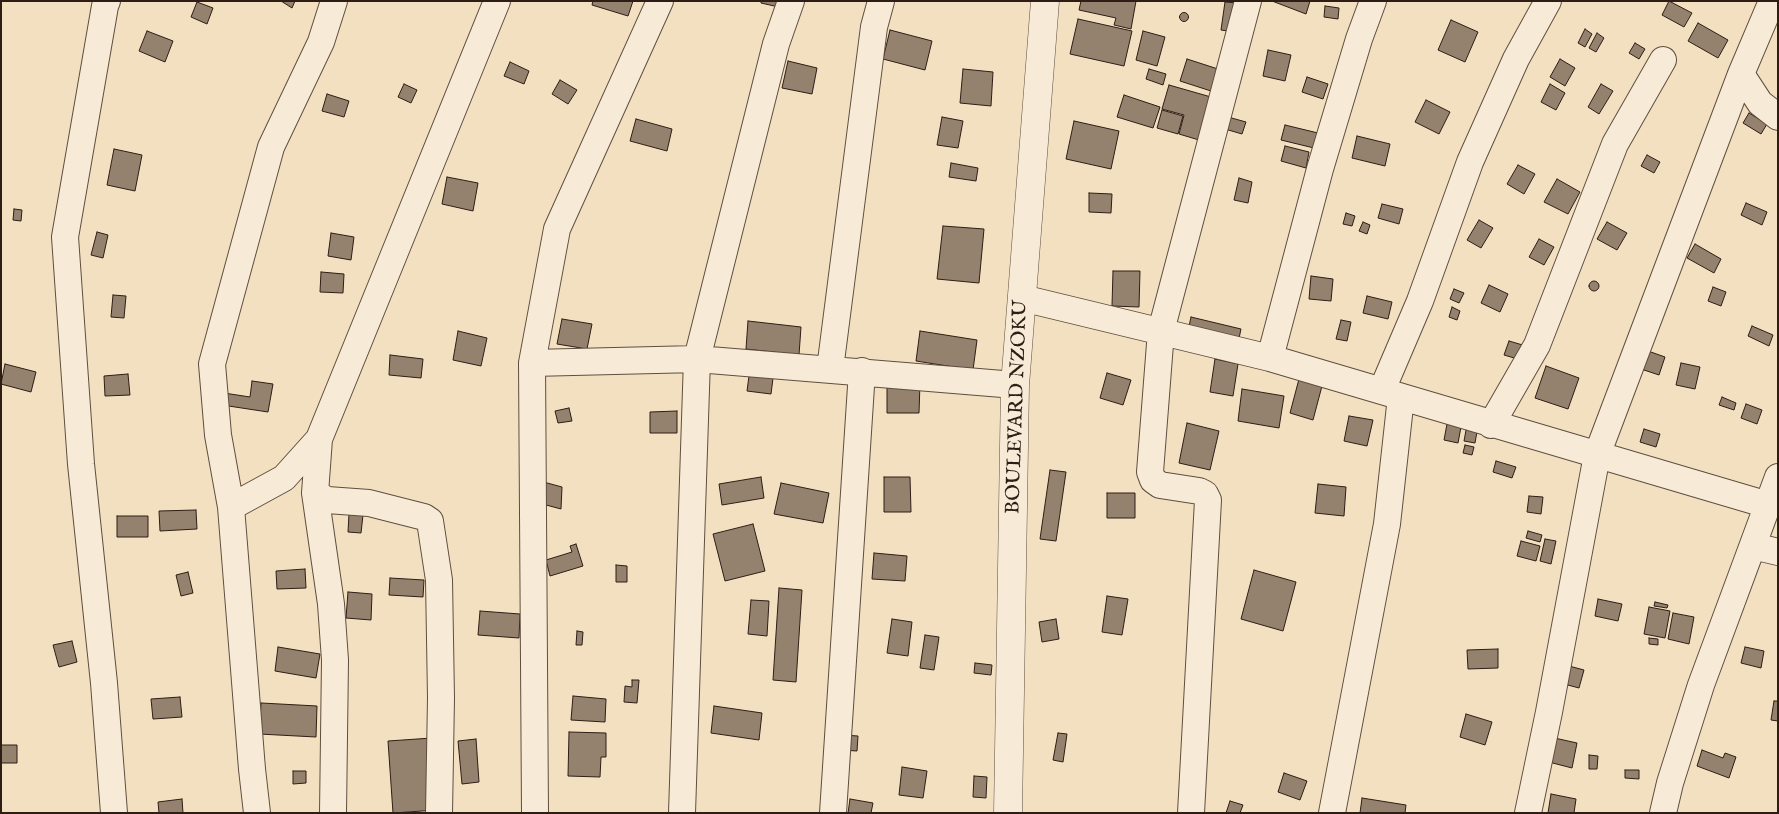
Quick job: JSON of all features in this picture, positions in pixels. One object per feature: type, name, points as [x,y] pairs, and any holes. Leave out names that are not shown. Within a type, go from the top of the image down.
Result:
[{"type":"street","points":[[107,1],[65,237],[81,464],[103,673],[114,813]]},
{"type":"street","points":[[257,813],[249,740],[231,507],[218,435],[212,364],[270,146],[321,42],[334,1]]},
{"type":"street","points":[[333,813],[335,660],[331,604],[315,493],[319,439],[497,1]]},
{"type":"street","points":[[535,813],[532,364],[557,230],[660,1]]},
{"type":"street","points":[[682,813],[697,359],[776,44],[791,1]]},
{"type":"street","points":[[830,369],[874,27],[881,1]]},
{"type":"street","name":"BOULEVARD NZOKU","points":[[1008,813],[1015,385],[1045,1]]},
{"type":"street","points":[[1192,813],[1208,500],[1205,494],[1199,491],[1160,485],[1153,480],[1150,472],[1161,331],[1248,1]]},
{"type":"street","points":[[1270,358],[1320,169],[1359,39],[1373,1]]},
{"type":"street","points":[[1332,813],[1387,524],[1392,394],[1420,301],[1470,162],[1516,59],[1548,1]]},
{"type":"street","points":[[1528,813],[1549,712],[1596,455],[1741,74],[1772,1]]},
{"type":"street","points":[[1491,425],[1537,345],[1615,144],[1663,60]]},
{"type":"street","points":[[1741,74],[1760,103],[1778,117]]},
{"type":"street","points":[[1022,298],[1270,358],[1491,425],[1768,505]]},
{"type":"street","points":[[532,364],[697,359],[1015,385]]},
{"type":"street","points":[[833,813],[862,371]]},
{"type":"street","points":[[231,507],[284,478],[319,439]]},
{"type":"street","points":[[1663,813],[1670,783],[1701,685],[1778,477]]},
{"type":"street","points":[[315,493],[327,500],[369,503],[424,517],[430,521],[440,580],[442,698],[439,813]]},
{"type":"street","points":[[1753,546],[1778,552]]},
{"type":"building","points":[[281,1],[295,1],[292,8]]},
{"type":"building","points":[[593,1],[633,1],[628,16],[592,5]]},
{"type":"building","points":[[761,1],[785,1],[783,8],[761,3]]},
{"type":"building","points":[[1081,1],[1136,1],[1131,29],[1114,25],[1116,18],[1079,10]]},
{"type":"building","points":[[1272,1],[1310,1],[1306,14]]},
{"type":"building","points":[[1669,1],[1692,13],[1684,27],[1662,15]]},
{"type":"building","points":[[197,2],[213,8],[207,24],[191,17]]},
{"type":"building","points":[[1225,2],[1238,3],[1234,32],[1221,30]]},
{"type":"building","points":[[1325,6],[1339,8],[1338,19],[1324,17]]},
{"type":"building","points":[[1184,13],[1188,17],[1184,21],[1180,17]]},
{"type":"building","points":[[1078,19],[1132,31],[1124,66],[1070,54]]},
{"type":"building","points":[[1451,20],[1478,32],[1465,62],[1438,50]]},
{"type":"building","points":[[1698,23],[1728,40],[1718,58],[1688,41]]},
{"type":"building","points":[[1585,29],[1592,34],[1585,47],[1578,43]]},
{"type":"building","points":[[890,30],[932,41],[925,70],[883,59]]},
{"type":"building","points":[[147,31],[173,41],[165,62],[139,51]]},
{"type":"building","points":[[1143,31],[1165,37],[1157,66],[1136,60]]},
{"type":"building","points":[[1597,33],[1604,38],[1596,52],[1589,48]]},
{"type":"building","points":[[1635,43],[1645,49],[1639,59],[1629,53]]},
{"type":"building","points":[[1268,50],[1291,55],[1285,81],[1263,76]]},
{"type":"building","points":[[1187,59],[1218,69],[1211,91],[1180,81]]},
{"type":"building","points":[[1560,59],[1575,68],[1565,86],[1550,77]]},
{"type":"building","points":[[788,61],[817,68],[812,94],[782,88]]},
{"type":"building","points":[[510,62],[529,71],[524,84],[504,76]]},
{"type":"building","points":[[963,69],[993,72],[991,106],[960,103]]},
{"type":"building","points":[[1149,69],[1166,74],[1163,85],[1146,79]]},
{"type":"building","points":[[1307,77],[1328,84],[1323,99],[1302,92]]},
{"type":"building","points":[[560,80],[577,90],[568,104],[552,94]]},
{"type":"building","points":[[404,84],[417,90],[411,103],[398,97]]},
{"type":"building","points":[[1550,84],[1565,93],[1556,110],[1541,102]]},
{"type":"building","points":[[1601,84],[1613,91],[1599,114],[1588,107]]},
{"type":"building","points":[[1169,85],[1211,97],[1199,140],[1179,134],[1184,115],[1162,109]]},
{"type":"building","points":[[327,94],[349,101],[344,117],[322,111]]},
{"type":"building","points":[[1124,95],[1160,107],[1153,128],[1117,117]]},
{"type":"building","points":[[1426,100],[1450,112],[1439,134],[1415,122]]},
{"type":"building","points":[[1162,110],[1183,116],[1178,134],[1157,128]]},
{"type":"building","points":[[1749,113],[1767,124],[1761,134],[1743,123]]},
{"type":"building","points":[[942,117],[963,121],[958,148],[937,145]]},
{"type":"building","points":[[1228,117],[1246,122],[1242,134],[1225,129]]},
{"type":"building","points":[[636,119],[672,129],[667,151],[630,141]]},
{"type":"building","points":[[1074,121],[1119,131],[1111,169],[1066,159]]},
{"type":"building","points":[[1285,125],[1318,133],[1314,148],[1281,140]]},
{"type":"building","points":[[1357,136],[1390,144],[1385,166],[1352,158]]},
{"type":"building","points":[[1285,146],[1309,152],[1306,168],[1281,161]]},
{"type":"building","points":[[114,149],[142,155],[135,191],[107,185]]},
{"type":"building","points":[[1647,155],[1660,162],[1654,173],[1641,166]]},
{"type":"building","points":[[951,163],[978,168],[976,181],[949,177]]},
{"type":"building","points":[[1518,165],[1535,174],[1524,194],[1507,184]]},
{"type":"building","points":[[447,177],[478,183],[473,211],[442,204]]},
{"type":"building","points":[[1239,178],[1252,182],[1248,203],[1234,200]]},
{"type":"building","points":[[1557,179],[1580,192],[1568,214],[1544,202]]},
{"type":"building","points":[[1089,193],[1112,194],[1111,213],[1089,212]]},
{"type":"building","points":[[1746,203],[1767,212],[1762,225],[1741,215]]},
{"type":"building","points":[[1382,204],[1403,209],[1399,224],[1378,218]]},
{"type":"building","points":[[14,209],[22,210],[21,221],[13,220]]},
{"type":"building","points":[[1346,213],[1355,216],[1352,226],[1343,224]]},
{"type":"building","points":[[1479,220],[1493,228],[1481,248],[1467,240]]},
{"type":"building","points":[[1363,222],[1370,225],[1367,234],[1359,231]]},
{"type":"building","points":[[1607,222],[1627,233],[1617,250],[1597,239]]},
{"type":"building","points":[[943,226],[984,229],[979,283],[937,279]]},
{"type":"building","points":[[97,232],[108,235],[103,258],[91,255]]},
{"type":"building","points":[[331,233],[354,237],[351,260],[328,256]]},
{"type":"building","points":[[1539,239],[1554,247],[1544,265],[1529,257]]},
{"type":"building","points":[[1695,244],[1721,259],[1714,273],[1687,258]]},
{"type":"building","points":[[1113,271],[1140,271],[1139,307],[1112,306]]},
{"type":"building","points":[[321,272],[344,274],[343,293],[320,292]]},
{"type":"building","points":[[1311,276],[1333,279],[1331,301],[1309,299]]},
{"type":"building","points":[[1592,281],[1596,281],[1599,286],[1598,290],[1592,291],[1589,288],[1589,284]]},
{"type":"building","points":[[1489,285],[1508,294],[1500,312],[1481,303]]},
{"type":"building","points":[[1713,287],[1726,292],[1721,306],[1708,301]]},
{"type":"building","points":[[1454,289],[1464,293],[1459,303],[1450,299]]},
{"type":"building","points":[[113,295],[126,296],[124,318],[111,317]]},
{"type":"building","points":[[1367,296],[1392,302],[1388,319],[1363,313]]},
{"type":"building","points":[[1452,307],[1460,311],[1457,320],[1449,317]]},
{"type":"building","points":[[1191,317],[1241,329],[1238,343],[1188,331]]},
{"type":"building","points":[[562,319],[592,324],[587,349],[557,344]]},
{"type":"building","points":[[1341,320],[1351,322],[1347,341],[1336,339]]},
{"type":"building","points":[[748,321],[801,327],[799,355],[746,349]]},
{"type":"building","points":[[1752,326],[1773,335],[1769,346],[1748,336]]},
{"type":"building","points":[[458,331],[487,338],[481,366],[453,360]]},
{"type":"building","points":[[920,331],[977,340],[973,370],[916,361]]},
{"type":"building","points":[[1509,341],[1526,346],[1521,360],[1504,355]]},
{"type":"building","points":[[1648,351],[1665,357],[1659,375],[1641,369]]},
{"type":"building","points":[[390,355],[423,359],[421,378],[389,375]]},
{"type":"building","points":[[1215,359],[1238,364],[1233,396],[1210,392]]},
{"type":"building","points":[[1681,363],[1700,367],[1695,389],[1676,385]]},
{"type":"building","points":[[5,364],[36,372],[31,392],[1,384]]},
{"type":"building","points":[[1546,366],[1579,378],[1568,409],[1535,398]]},
{"type":"building","points":[[1107,373],[1131,380],[1123,405],[1100,398]]},
{"type":"building","points":[[128,374],[130,395],[105,396],[104,376]]},
{"type":"building","points":[[749,376],[773,378],[771,394],[747,391]]},
{"type":"building","points":[[1299,379],[1322,386],[1313,420],[1290,413]]},
{"type":"building","points":[[252,381],[273,384],[268,412],[222,405],[224,393],[250,397]]},
{"type":"building","points":[[887,382],[920,383],[919,413],[887,413]]},
{"type":"building","points":[[1242,389],[1284,396],[1279,428],[1238,421]]},
{"type":"building","points":[[1722,397],[1736,403],[1734,410],[1719,405]]},
{"type":"building","points":[[1746,404],[1762,410],[1757,424],[1741,418]]},
{"type":"building","points":[[569,408],[572,421],[558,423],[555,411]]},
{"type":"building","points":[[677,411],[677,433],[650,433],[650,412]]},
{"type":"building","points":[[1349,416],[1373,420],[1367,446],[1344,441]]},
{"type":"building","points":[[1187,423],[1219,431],[1210,470],[1179,463]]},
{"type":"building","points":[[1447,424],[1461,427],[1458,443],[1444,440]]},
{"type":"building","points":[[1467,425],[1478,426],[1475,443],[1464,441]]},
{"type":"building","points":[[1644,429],[1660,434],[1656,447],[1640,442]]},
{"type":"building","points":[[1465,445],[1474,447],[1472,455],[1463,453]]},
{"type":"building","points":[[1496,461],[1516,467],[1512,478],[1493,472]]},
{"type":"building","points":[[1050,470],[1066,472],[1056,541],[1040,539]]},
{"type":"building","points":[[761,477],[764,498],[722,505],[719,484]]},
{"type":"building","points":[[884,477],[910,477],[911,512],[884,512]]},
{"type":"building","points":[[536,480],[562,487],[561,509],[535,502]]},
{"type":"building","points":[[781,483],[829,493],[823,523],[774,514]]},
{"type":"building","points":[[1318,484],[1346,487],[1344,516],[1315,513]]},
{"type":"building","points":[[1107,493],[1135,493],[1135,518],[1107,518]]},
{"type":"building","points":[[1529,496],[1543,497],[1541,514],[1527,512]]},
{"type":"building","points":[[196,510],[197,529],[160,531],[159,511]]},
{"type":"building","points":[[349,514],[363,515],[361,533],[348,532]]},
{"type":"building","points":[[117,516],[148,516],[148,537],[117,537]]},
{"type":"building","points":[[753,524],[765,571],[725,581],[713,534]]},
{"type":"building","points":[[1528,531],[1542,535],[1540,542],[1526,538]]},
{"type":"building","points":[[1545,539],[1556,541],[1551,564],[1540,561]]},
{"type":"building","points":[[1521,541],[1540,546],[1536,561],[1517,556]]},
{"type":"building","points":[[576,544],[583,566],[550,576],[546,560],[572,552],[570,546]]},
{"type":"building","points":[[874,553],[907,556],[905,581],[872,579]]},
{"type":"building","points":[[616,565],[627,566],[627,582],[616,582]]},
{"type":"building","points":[[305,569],[306,588],[277,589],[276,571]]},
{"type":"building","points":[[1254,570],[1296,582],[1283,631],[1241,619]]},
{"type":"building","points":[[188,572],[193,593],[181,596],[176,575]]},
{"type":"building","points":[[390,578],[424,580],[423,597],[389,595]]},
{"type":"building","points":[[779,588],[802,590],[796,682],[773,680]]},
{"type":"building","points":[[348,592],[372,594],[371,620],[346,618]]},
{"type":"building","points":[[1107,596],[1128,599],[1122,635],[1102,632]]},
{"type":"building","points":[[1598,599],[1622,604],[1618,621],[1595,616]]},
{"type":"building","points":[[751,600],[769,601],[767,636],[748,634]]},
{"type":"building","points":[[1655,602],[1668,605],[1667,608],[1654,606]]},
{"type":"building","points":[[1649,607],[1670,611],[1665,638],[1644,634]]},
{"type":"building","points":[[480,611],[520,614],[519,638],[478,635]]},
{"type":"building","points":[[1673,613],[1694,617],[1689,644],[1668,639]]},
{"type":"building","points":[[892,619],[912,622],[908,656],[887,653]]},
{"type":"building","points":[[1056,619],[1059,639],[1042,642],[1039,622]]},
{"type":"building","points":[[577,631],[583,632],[582,645],[576,645]]},
{"type":"building","points":[[925,635],[939,637],[934,670],[920,668]]},
{"type":"building","points":[[1649,638],[1658,639],[1658,645],[1649,644]]},
{"type":"building","points":[[72,641],[77,662],[59,667],[53,645]]},
{"type":"building","points":[[278,647],[320,654],[316,678],[275,671]]},
{"type":"building","points":[[1745,647],[1764,651],[1761,668],[1741,663]]},
{"type":"building","points":[[1498,649],[1498,668],[1468,669],[1467,650]]},
{"type":"building","points":[[975,663],[992,665],[991,675],[974,673]]},
{"type":"building","points":[[1569,666],[1584,670],[1579,688],[1564,684]]},
{"type":"building","points":[[632,680],[639,680],[637,703],[624,702],[625,686],[632,687]]},
{"type":"building","points":[[573,696],[606,699],[605,722],[571,720]]},
{"type":"building","points":[[180,697],[182,717],[153,719],[151,699]]},
{"type":"building","points":[[1774,701],[1778,701],[1778,721],[1771,720]]},
{"type":"building","points":[[261,703],[317,706],[316,737],[259,734]]},
{"type":"building","points":[[714,706],[762,713],[759,740],[711,733]]},
{"type":"building","points":[[1466,714],[1492,722],[1485,745],[1460,737]]},
{"type":"building","points":[[569,732],[606,733],[606,757],[601,757],[600,777],[568,776]]},
{"type":"building","points":[[1058,733],[1067,734],[1063,762],[1053,760]]},
{"type":"building","points":[[843,735],[858,736],[857,751],[842,750]]},
{"type":"building","points":[[1550,737],[1577,743],[1572,768],[1545,761]]},
{"type":"building","points":[[432,738],[437,810],[393,813],[388,741]]},
{"type":"building","points":[[476,739],[479,782],[462,784],[458,741]]},
{"type":"building","points":[[1,745],[17,745],[17,763],[1,763]]},
{"type":"building","points":[[1702,750],[1723,758],[1725,753],[1736,757],[1729,778],[1697,766]]},
{"type":"building","points":[[1589,755],[1598,756],[1597,769],[1589,769]]},
{"type":"building","points":[[902,767],[927,771],[923,798],[899,795]]},
{"type":"building","points":[[1625,770],[1639,770],[1639,779],[1625,778]]},
{"type":"building","points":[[293,771],[306,771],[306,783],[293,784]]},
{"type":"building","points":[[1284,773],[1307,781],[1300,800],[1278,792]]},
{"type":"building","points":[[974,776],[987,777],[986,798],[973,797]]},
{"type":"building","points":[[1551,794],[1576,799],[1574,813],[1548,813]]},
{"type":"building","points":[[1362,798],[1406,805],[1405,813],[1360,813]]},
{"type":"building","points":[[182,799],[183,813],[159,813],[158,802]]},
{"type":"building","points":[[850,799],[873,803],[871,813],[848,813]]},
{"type":"building","points":[[1230,801],[1243,805],[1240,813],[1226,813]]}]
